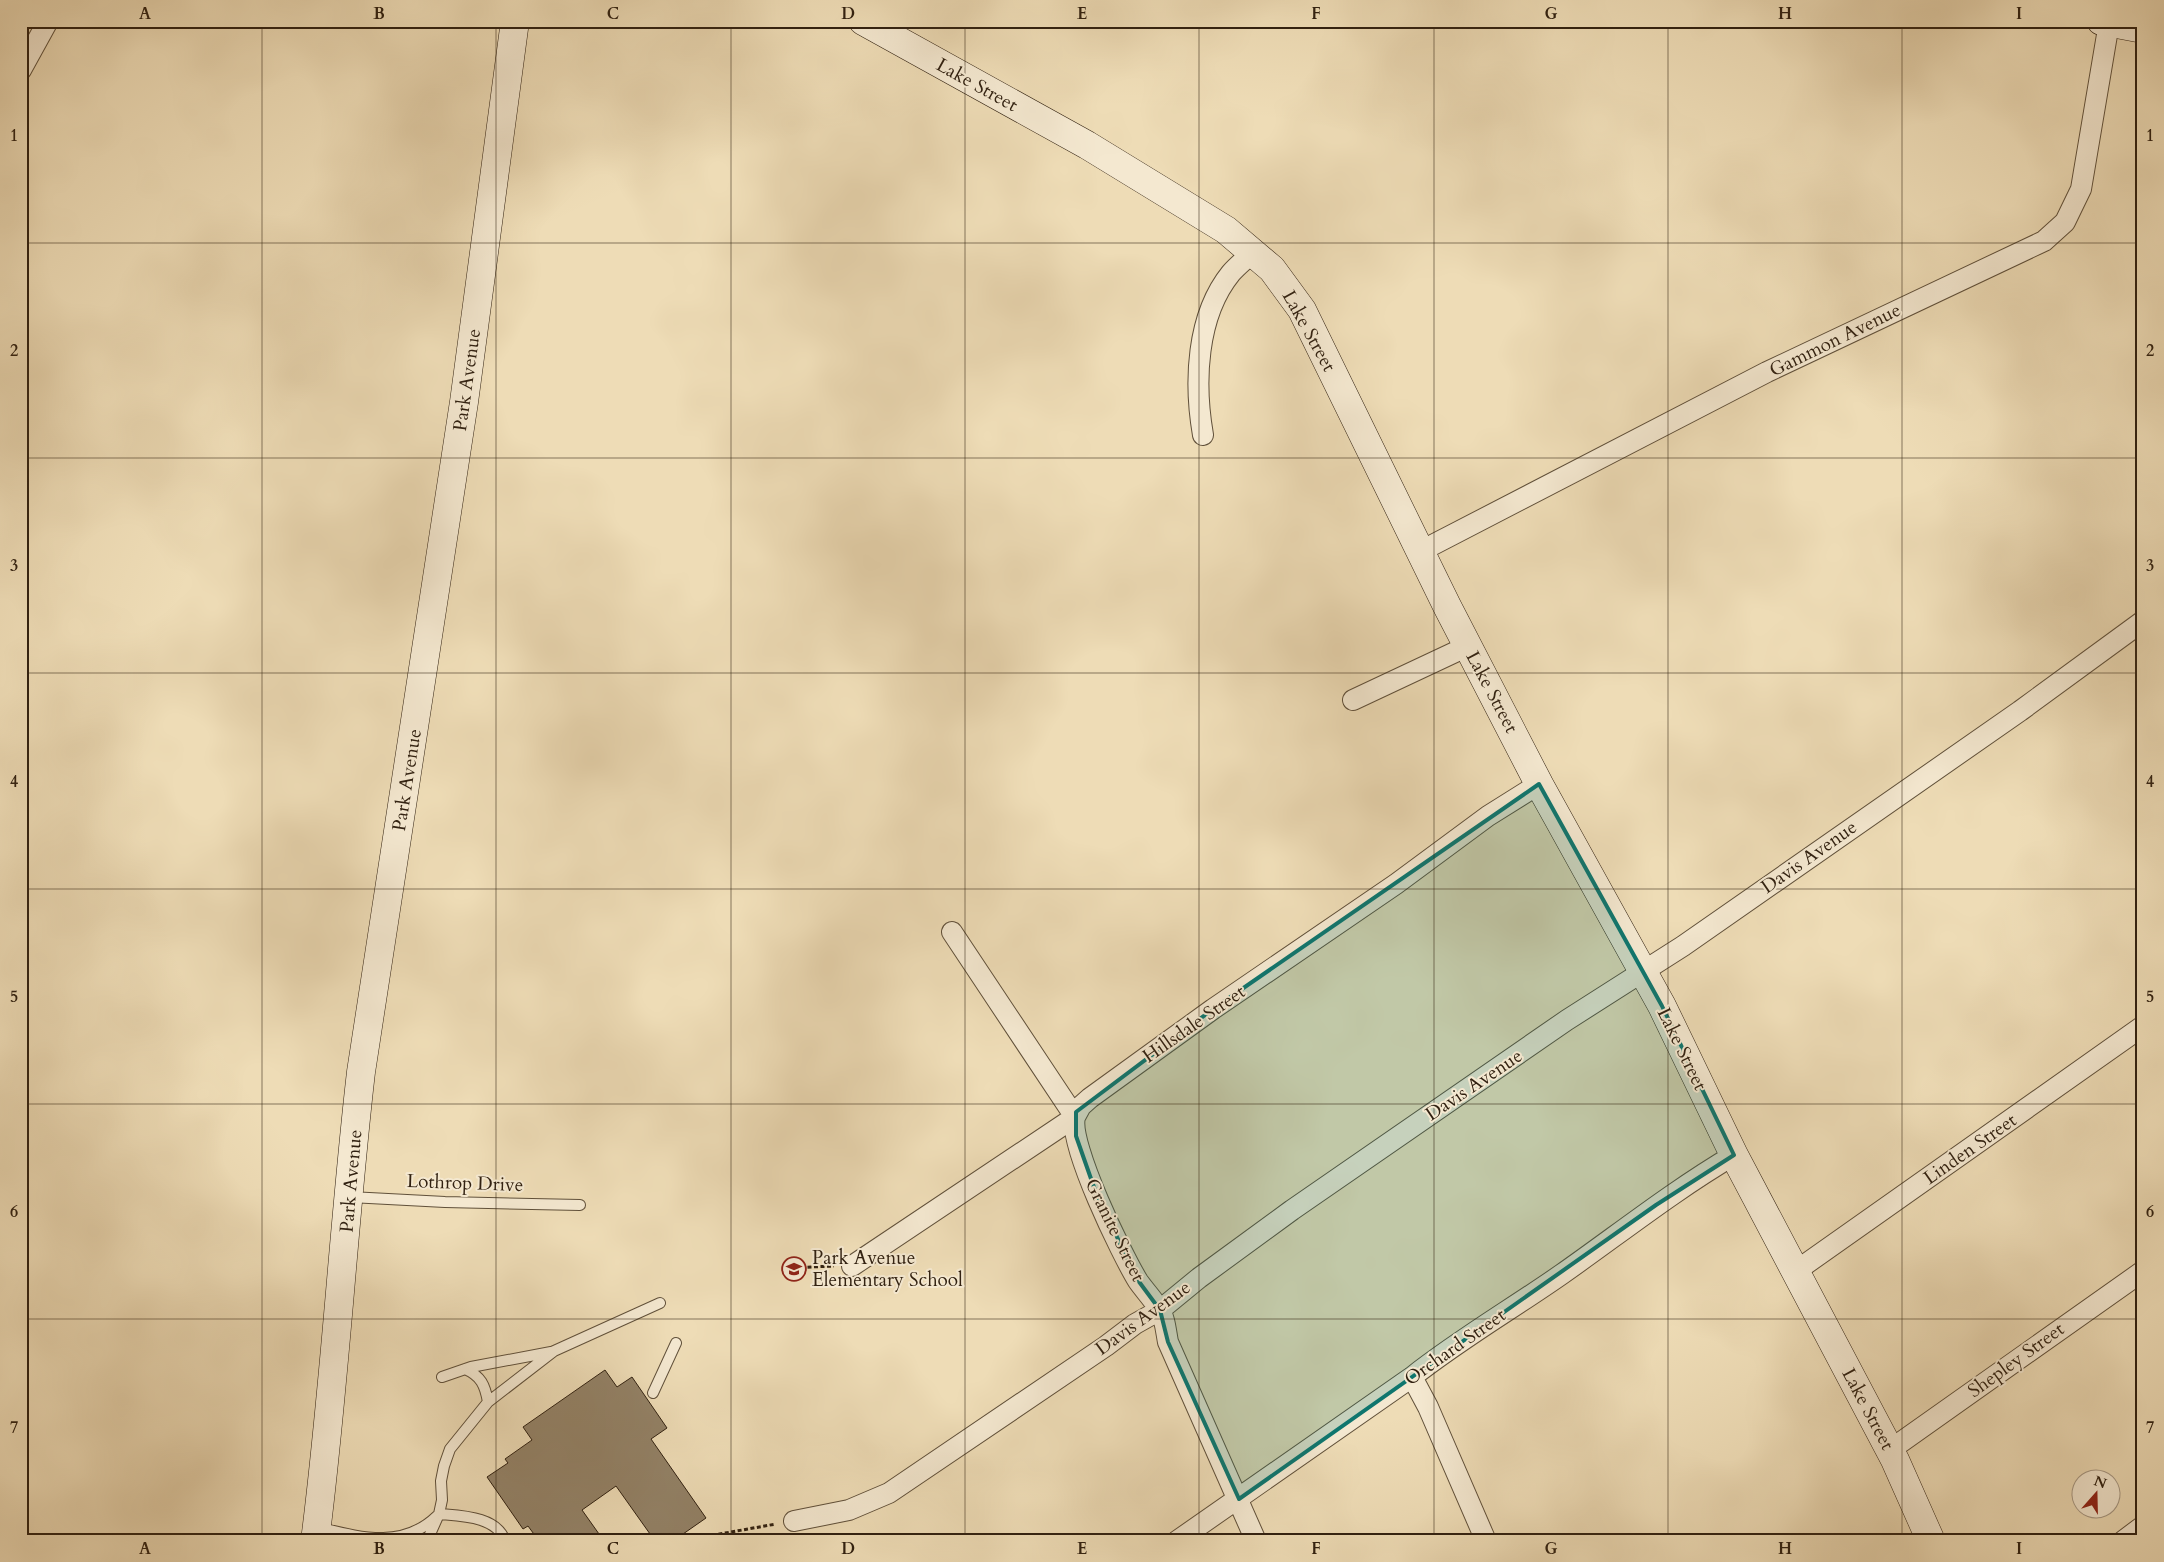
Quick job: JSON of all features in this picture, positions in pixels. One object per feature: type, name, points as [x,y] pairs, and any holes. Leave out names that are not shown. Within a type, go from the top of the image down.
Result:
[{"type":"street","points":[[23,62],[48,21]]},
{"type":"street","name":"Park Avenue","points":[[316,1534],[329,1422],[363,1063],[463,411],[515,21]]},
{"type":"street","name":"Lake Street","points":[[862,21],[1087,145],[1190,206],[1226,230],[1272,269],[1302,310],[1468,646],[1539,784],[1683,1048],[1734,1155],[1890,1450],[1931,1541]]},
{"type":"street","points":[[2105,22],[2143,29]]},
{"type":"street","name":"Gammon Avenue","points":[[1420,551],[1767,372],[2044,241],[2065,222],[2081,189],[2105,22]]},
{"type":"street","points":[[1203,435],[1199,412],[1198,357],[1203,336],[1211,310],[1226,280],[1253,252]]},
{"type":"street","name":"Davis Avenue","points":[[794,1521],[849,1510],[889,1493],[1106,1346],[1135,1324],[1160,1310],[1199,1278],[1292,1210],[1642,971],[1682,946],[2020,711],[2143,621]]},
{"type":"street","points":[[1353,700],[1468,646]]},
{"type":"street","name":"Hillsdale Street","points":[[852,1266],[1075,1117],[1080,1106],[1090,1098],[1213,1009],[1389,890],[1488,816],[1539,784]]},
{"type":"street","name":"Granite Street","points":[[952,932],[1075,1117],[1076,1136],[1082,1158],[1096,1193],[1137,1279],[1160,1310],[1168,1342],[1256,1541]]},
{"type":"street","name":"Linden Street","points":[[1796,1271],[2143,1026]]},
{"type":"street","name":"Orchard Street","points":[[1177,1541],[1412,1377],[1441,1354],[1562,1274],[1656,1205],[1734,1155]]},
{"type":"street","name":"Shepley Street","points":[[1890,1450],[2143,1271]]},
{"type":"street","points":[[1412,1377],[1428,1407],[1486,1541]]},
{"type":"street","points":[[2123,1541],[2143,1526]]},
{"type":"lane","name":"Lothrop Drive","points":[[349,1197],[465,1203],[580,1205]]},
{"type":"lane","points":[[442,1377],[465,1369],[554,1351],[660,1303]]},
{"type":"lane","points":[[653,1393],[676,1343]]},
{"type":"lane","points":[[427,1541],[439,1514],[444,1466],[450,1449],[488,1402],[554,1351]]},
{"type":"lane","points":[[465,1369],[475,1373],[485,1385],[488,1402]]},
{"type":"lane","points":[[316,1534],[385,1539],[407,1537],[425,1528],[439,1514],[468,1516],[487,1522],[505,1541]]},
{"type":"path","points":[[788,1268],[852,1266]]},
{"type":"path","points":[[694,1541],[698,1538],[794,1521]]},
{"type":"highlighted area","points":[[1539,784],[1662,1006],[1734,1155],[1656,1205],[1239,1499],[1168,1342],[1160,1310],[1137,1279],[1096,1193],[1076,1136],[1076,1112],[1213,1009],[1523,793]]},
{"type":"building","points":[[605,1370],[617,1387],[632,1377],[667,1428],[651,1439],[706,1518],[673,1541],[655,1541],[616,1486],[582,1510],[604,1541],[539,1541],[528,1526],[523,1529],[487,1477],[508,1463],[505,1459],[532,1440],[523,1427]]},
{"type":"place","name":"Park Avenue Elementary School","points":[[794,1269]]}]
